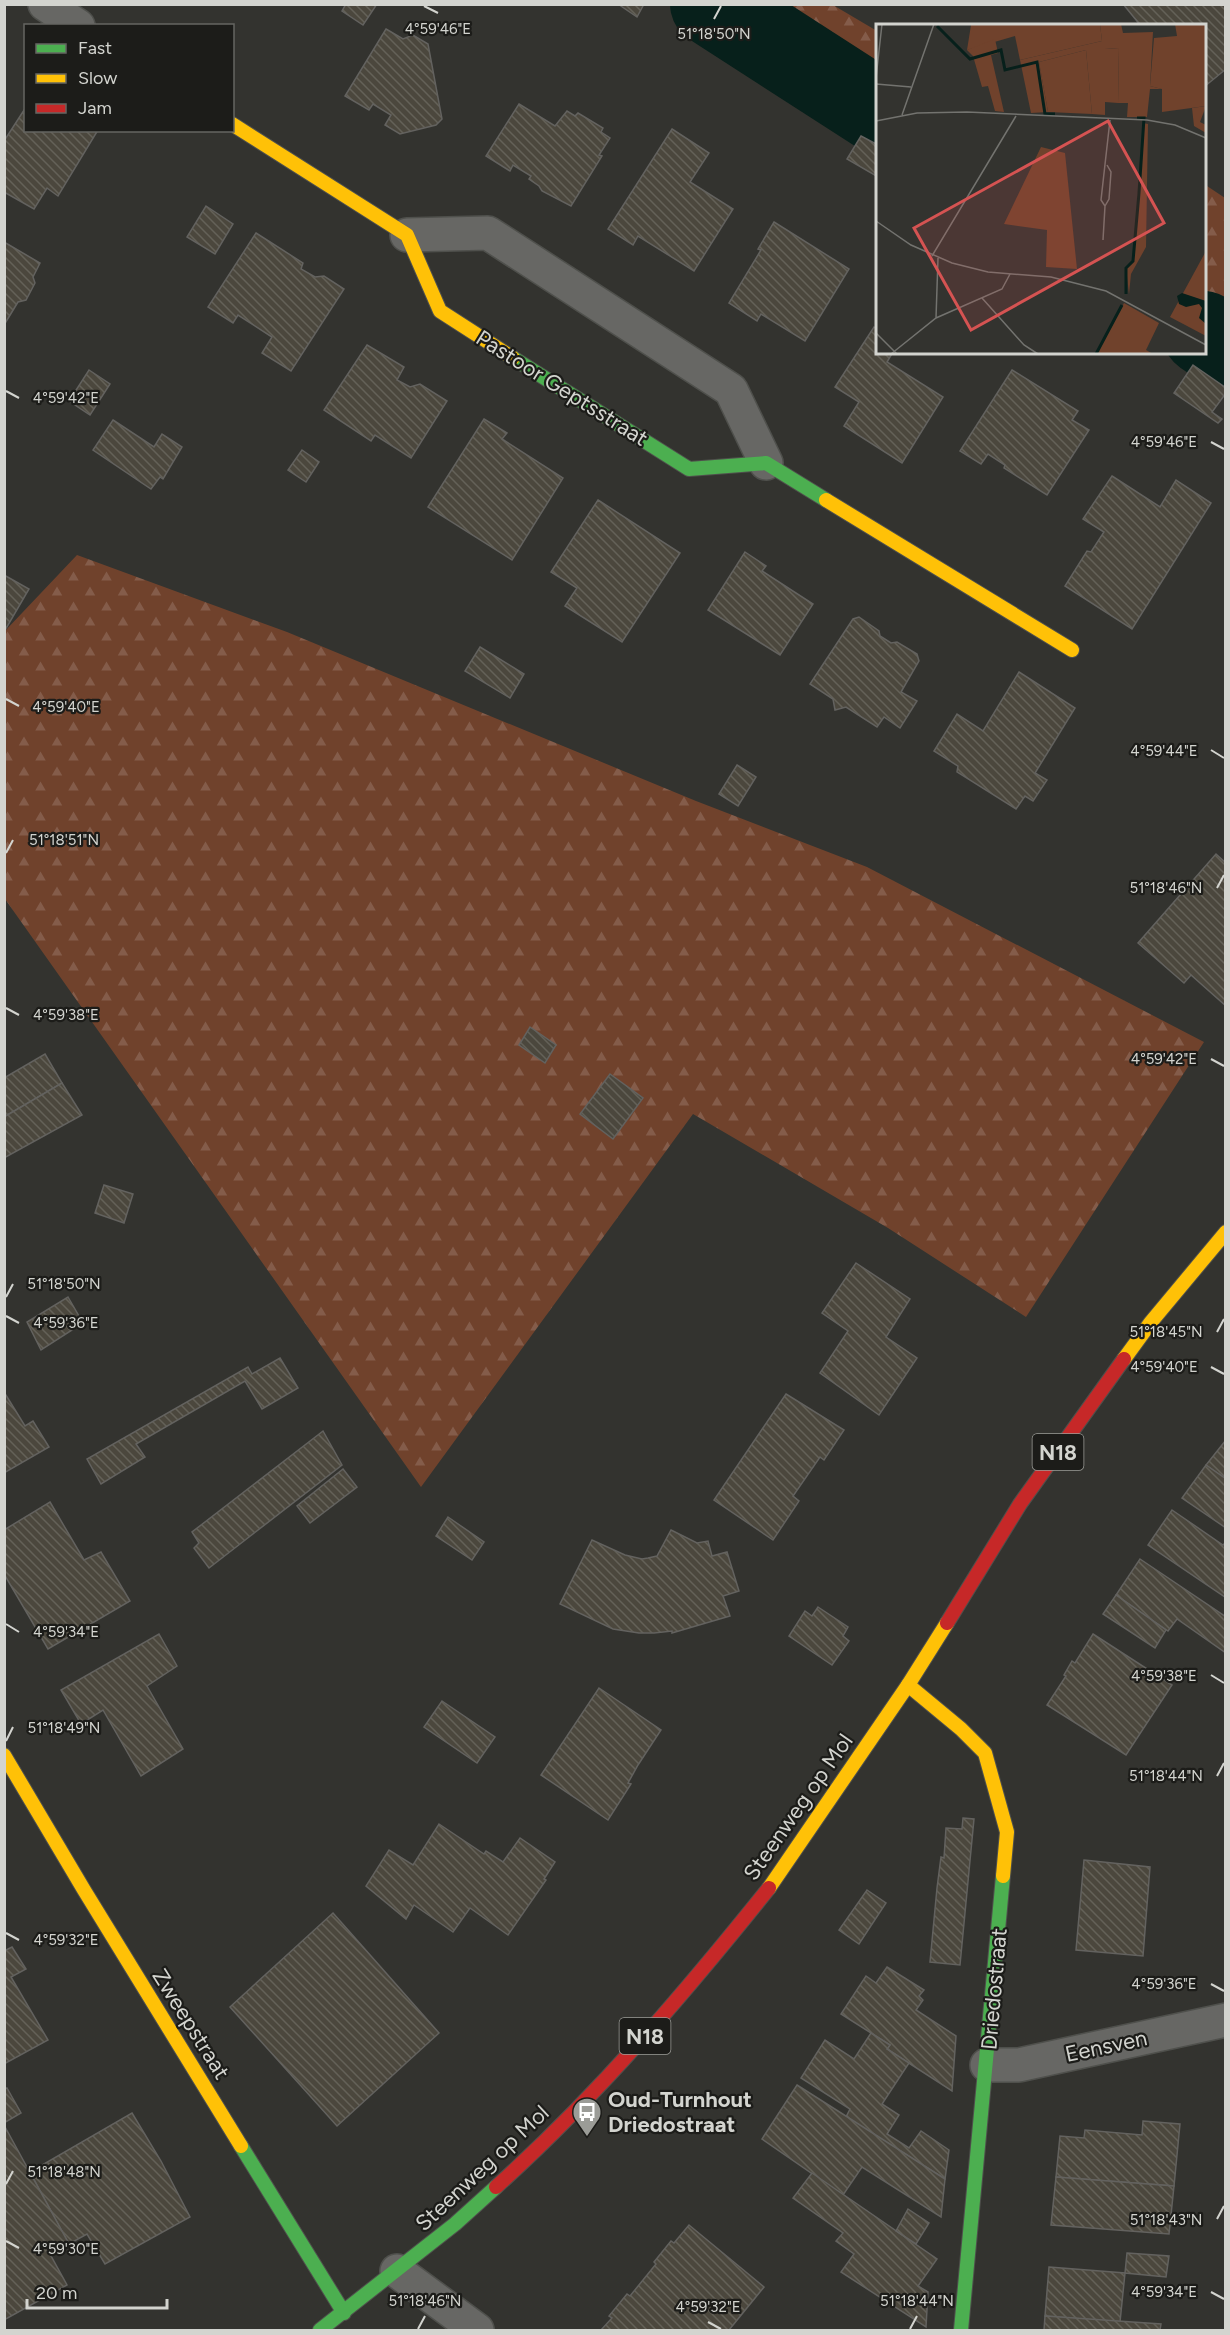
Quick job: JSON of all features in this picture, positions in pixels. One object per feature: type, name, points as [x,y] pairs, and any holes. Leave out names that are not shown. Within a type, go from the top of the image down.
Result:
[{"type":"street","points":[[45,4],[75,24]]},
{"type":"street","points":[[234,125],[407,235],[488,233],[731,390],[765,463],[1072,650]]},
{"type":"street","name":"Pastoor Geptsstraat","points":[[407,235],[440,311],[450,318],[689,469],[765,463]]},
{"type":"street","name":"Steenweg op Mol","points":[[320,2331],[455,2224],[519,2166],[611,2074],[692,1984],[776,1879],[908,1685],[1020,1504],[1151,1322],[1226,1232]]},
{"type":"street","name":"Driedostraat","points":[[908,1685],[961,1729],[985,1753],[1006,1832],[987,2065],[961,2331]]},
{"type":"street","name":"Zweepstraat","points":[[4,1755],[84,1890],[344,2313]]},
{"type":"street","name":"Eensven","points":[[987,2065],[1019,2065],[1226,2020]]},
{"type":"street","points":[[396,2271],[477,2331]]},
{"type":"green space","points":[[712,5],[833,5],[876,30],[876,111]]},
{"type":"green space","points":[[1206,185],[1225,198],[1225,352],[1206,338]]},
{"type":"green space","points":[[77,555],[287,632],[696,801],[867,867],[1204,1042],[1026,1317],[888,1228],[693,1114],[421,1487],[5,899],[4,632]]},
{"type":"building","points":[[346,4],[377,4],[363,25],[342,11]]},
{"type":"building","points":[[618,4],[644,4],[637,17]]},
{"type":"building","points":[[1123,4],[1226,4],[1226,69],[1206,85],[1206,24],[1139,24]]},
{"type":"building","points":[[386,29],[403,39],[413,35],[428,44],[442,119],[436,125],[400,134],[385,125],[391,115],[373,104],[369,110],[345,96]]},
{"type":"building","points":[[519,104],[555,126],[567,111],[575,116],[578,113],[603,128],[601,132],[610,138],[599,155],[602,156],[571,206],[542,191],[529,179],[531,176],[513,165],[510,171],[486,156]]},
{"type":"building","points":[[24,110],[24,132],[97,132],[58,196],[47,188],[34,209],[4,192],[4,141]]},
{"type":"building","points":[[672,129],[709,153],[690,182],[733,209],[694,271],[638,236],[633,245],[608,229]]},
{"type":"building","points":[[861,136],[876,144],[876,176],[847,159]]},
{"type":"building","points":[[206,206],[233,224],[215,254],[187,237]]},
{"type":"building","points":[[774,222],[849,269],[805,341],[761,314],[757,321],[729,303],[761,250],[758,249]]},
{"type":"building","points":[[256,233],[303,263],[301,269],[315,277],[324,276],[344,289],[291,371],[262,353],[272,337],[238,315],[233,323],[208,307]]},
{"type":"building","points":[[4,242],[40,263],[33,277],[35,283],[26,300],[18,302],[4,325]]},
{"type":"building","points":[[874,327],[876,328],[876,354],[892,354],[887,362],[943,397],[902,463],[844,426],[859,402],[835,387]]},
{"type":"building","points":[[367,345],[404,367],[397,380],[410,387],[420,384],[447,401],[411,458],[375,435],[371,441],[324,410]]},
{"type":"building","points":[[1193,365],[1226,388],[1226,393],[1212,412],[1222,419],[1218,423],[1174,393]]},
{"type":"building","points":[[89,370],[110,384],[90,415],[69,401]]},
{"type":"building","points":[[1012,370],[1078,411],[1072,420],[1089,430],[1047,495],[1004,468],[1005,465],[988,454],[981,464],[960,451]]},
{"type":"building","points":[[484,419],[507,433],[502,439],[563,478],[512,560],[428,507]]},
{"type":"building","points":[[113,420],[154,447],[162,434],[182,447],[163,479],[160,477],[151,489],[93,450]]},
{"type":"building","points":[[302,450],[319,462],[306,482],[288,470]]},
{"type":"building","points":[[1112,476],[1160,507],[1176,480],[1211,503],[1132,629],[1065,586],[1087,551],[1091,552],[1104,532],[1083,519]]},
{"type":"building","points":[[598,500],[680,553],[622,642],[565,606],[577,588],[551,572]]},
{"type":"building","points":[[745,552],[766,566],[762,571],[813,604],[780,655],[708,610]]},
{"type":"building","points":[[4,575],[29,589],[4,632]]},
{"type":"building","points":[[859,617],[879,631],[880,636],[891,643],[897,642],[917,654],[919,661],[901,692],[917,701],[900,728],[884,717],[877,727],[846,707],[835,710],[833,699],[810,684],[853,619]]},
{"type":"building","points":[[480,647],[524,674],[510,698],[465,671]]},
{"type":"building","points":[[1019,672],[1075,708],[1035,773],[1047,780],[1033,801],[1025,796],[1016,809],[957,772],[958,766],[934,751],[957,714],[983,731]]},
{"type":"building","points":[[737,765],[756,777],[738,806],[719,794]]},
{"type":"building","points":[[1216,854],[1226,863],[1226,1006],[1191,975],[1184,983],[1138,943]]},
{"type":"building","points":[[530,1027],[556,1045],[545,1063],[519,1045]]},
{"type":"building","points":[[45,1054],[62,1083],[4,1117],[4,1078]]},
{"type":"building","points":[[610,1074],[643,1098],[613,1139],[580,1114]]},
{"type":"building","points":[[62,1083],[82,1115],[4,1158],[4,1117]]},
{"type":"building","points":[[104,1185],[133,1194],[124,1223],[95,1213]]},
{"type":"building","points":[[856,1263],[910,1299],[886,1337],[917,1358],[879,1415],[820,1373],[848,1331],[822,1313]]},
{"type":"building","points":[[68,1297],[83,1323],[41,1350],[27,1322]]},
{"type":"building","points":[[280,1358],[298,1388],[262,1409],[245,1381],[136,1444],[145,1457],[101,1484],[87,1459],[248,1367],[252,1374]]},
{"type":"building","points":[[4,1392],[25,1426],[33,1421],[49,1447],[4,1473]]},
{"type":"building","points":[[786,1394],[844,1430],[824,1460],[820,1457],[793,1496],[799,1501],[773,1540],[714,1500]]},
{"type":"building","points":[[323,1431],[342,1465],[209,1568],[194,1548],[199,1543],[192,1532]]},
{"type":"building","points":[[1226,1440],[1226,1479],[1206,1465]]},
{"type":"building","points":[[1206,1465],[1226,1479],[1226,1528],[1182,1498]]},
{"type":"building","points":[[343,1469],[357,1487],[310,1523],[297,1506]]},
{"type":"building","points":[[50,1502],[84,1560],[101,1552],[130,1601],[48,1649],[4,1574],[4,1530]]},
{"type":"building","points":[[1172,1510],[1223,1545],[1226,1542],[1225,1597],[1148,1545]]},
{"type":"building","points":[[448,1517],[484,1542],[472,1560],[436,1536]]},
{"type":"building","points":[[671,1530],[697,1543],[708,1541],[712,1556],[727,1552],[739,1591],[723,1596],[730,1616],[672,1633],[672,1631],[639,1633],[613,1629],[560,1604],[592,1540],[625,1555],[642,1559],[657,1556]]},
{"type":"building","points":[[1140,1559],[1226,1617],[1226,1653],[1177,1619],[1168,1631],[1116,1595]]},
{"type":"building","points":[[1116,1595],[1166,1630],[1155,1648],[1103,1614]]},
{"type":"building","points":[[818,1607],[848,1627],[843,1636],[849,1641],[832,1665],[789,1636],[805,1611],[812,1616]]},
{"type":"building","points":[[159,1634],[177,1666],[147,1686],[183,1749],[141,1776],[103,1710],[81,1724],[61,1690]]},
{"type":"building","points":[[1093,1634],[1172,1685],[1126,1755],[1047,1705],[1066,1676],[1064,1675],[1072,1661],[1075,1663]]},
{"type":"building","points":[[599,1688],[661,1730],[638,1765],[628,1783],[631,1784],[608,1820],[541,1775]]},
{"type":"building","points":[[442,1701],[495,1737],[477,1763],[424,1727]]},
{"type":"building","points":[[963,1818],[974,1819],[960,1965],[930,1962],[937,1888],[941,1857],[944,1858],[946,1828],[962,1829]]},
{"type":"building","points":[[439,1824],[484,1854],[486,1851],[503,1862],[520,1838],[555,1862],[544,1879],[546,1880],[508,1935],[470,1908],[453,1932],[414,1905],[406,1919],[366,1886],[389,1850],[413,1865]]},
{"type":"building","points":[[1084,1860],[1150,1867],[1143,1956],[1076,1950]]},
{"type":"building","points":[[867,1890],[886,1903],[859,1944],[839,1930]]},
{"type":"building","points":[[333,1913],[439,2033],[337,2126],[230,2007]]},
{"type":"building","points":[[12,1947],[26,1969],[11,1977],[48,2040],[4,2064],[4,1951]]},
{"type":"building","points":[[887,1967],[924,1990],[919,1996],[923,2000],[916,2010],[956,2036],[952,2091],[887,2049],[890,2045],[841,2014],[866,1976],[876,1983]]},
{"type":"building","points":[[871,2033],[890,2045],[887,2049],[909,2063],[882,2104],[899,2115],[887,2134],[909,2148],[921,2131],[949,2150],[945,2179],[846,2117],[850,2109],[801,2078],[825,2040],[854,2059]]},
{"type":"building","points":[[797,2085],[945,2179],[941,2217],[862,2167],[843,2195],[762,2139]]},
{"type":"building","points":[[7,2088],[21,2113],[4,2123],[4,2089]]},
{"type":"building","points":[[132,2113],[161,2161],[190,2217],[105,2264],[87,2234],[69,2244],[30,2172]]},
{"type":"building","points":[[1143,2121],[1180,2124],[1174,2186],[1056,2177],[1060,2136],[1084,2138],[1085,2130],[1142,2135]]},
{"type":"building","points":[[4,2125],[69,2244],[50,2254],[67,2285],[4,2320]]},
{"type":"building","points":[[812,2173],[937,2259],[918,2286],[928,2292],[926,2327],[841,2272],[854,2254],[836,2241],[843,2233],[793,2198]]},
{"type":"building","points":[[1056,2177],[1174,2186],[1169,2234],[1051,2225]]},
{"type":"building","points":[[908,2209],[929,2223],[916,2244],[896,2231]]},
{"type":"building","points":[[689,2225],[764,2287],[729,2330],[601,2330],[612,2318],[609,2316],[627,2294],[630,2296],[656,2264],[654,2262],[671,2241],[674,2243]]},
{"type":"building","points":[[1127,2253],[1169,2256],[1166,2277],[1125,2273]]},
{"type":"building","points":[[1049,2267],[1125,2273],[1120,2322],[1045,2316]]},
{"type":"building","points":[[1045,2316],[1161,2324],[1160,2330],[1044,2330]]},
{"type":"waterway","points":[[712,4],[876,110]]},
{"type":"waterway","points":[[1206,334],[1226,348]]},
{"type":"traffic: fast","points":[[513,358],[689,469],[766,463],[826,500]]},
{"type":"traffic: fast","points":[[961,2330],[1003,1876]]},
{"type":"traffic: fast","points":[[241,2146],[344,2313]]},
{"type":"traffic: fast","points":[[320,2330],[455,2224],[496,2187]]},
{"type":"traffic: slow","points":[[234,125],[407,235],[440,311],[513,358]]},
{"type":"traffic: slow","points":[[826,500],[1072,650]]},
{"type":"traffic: slow","points":[[1124,1359],[1151,1322],[1226,1232]]},
{"type":"traffic: slow","points":[[769,1888],[908,1685],[947,1623]]},
{"type":"traffic: slow","points":[[908,1685],[961,1729],[985,1753],[1007,1832],[1003,1876]]},
{"type":"traffic: slow","points":[[4,1755],[241,2146]]},
{"type":"traffic: jam","points":[[947,1623],[1020,1504],[1124,1359]]},
{"type":"traffic: jam","points":[[496,2187],[569,2117],[638,2043],[705,1967],[769,1888]]},
{"type":"place","name":"Oud-Turnhout Driedostraat","points":[[587,2138]]}]
